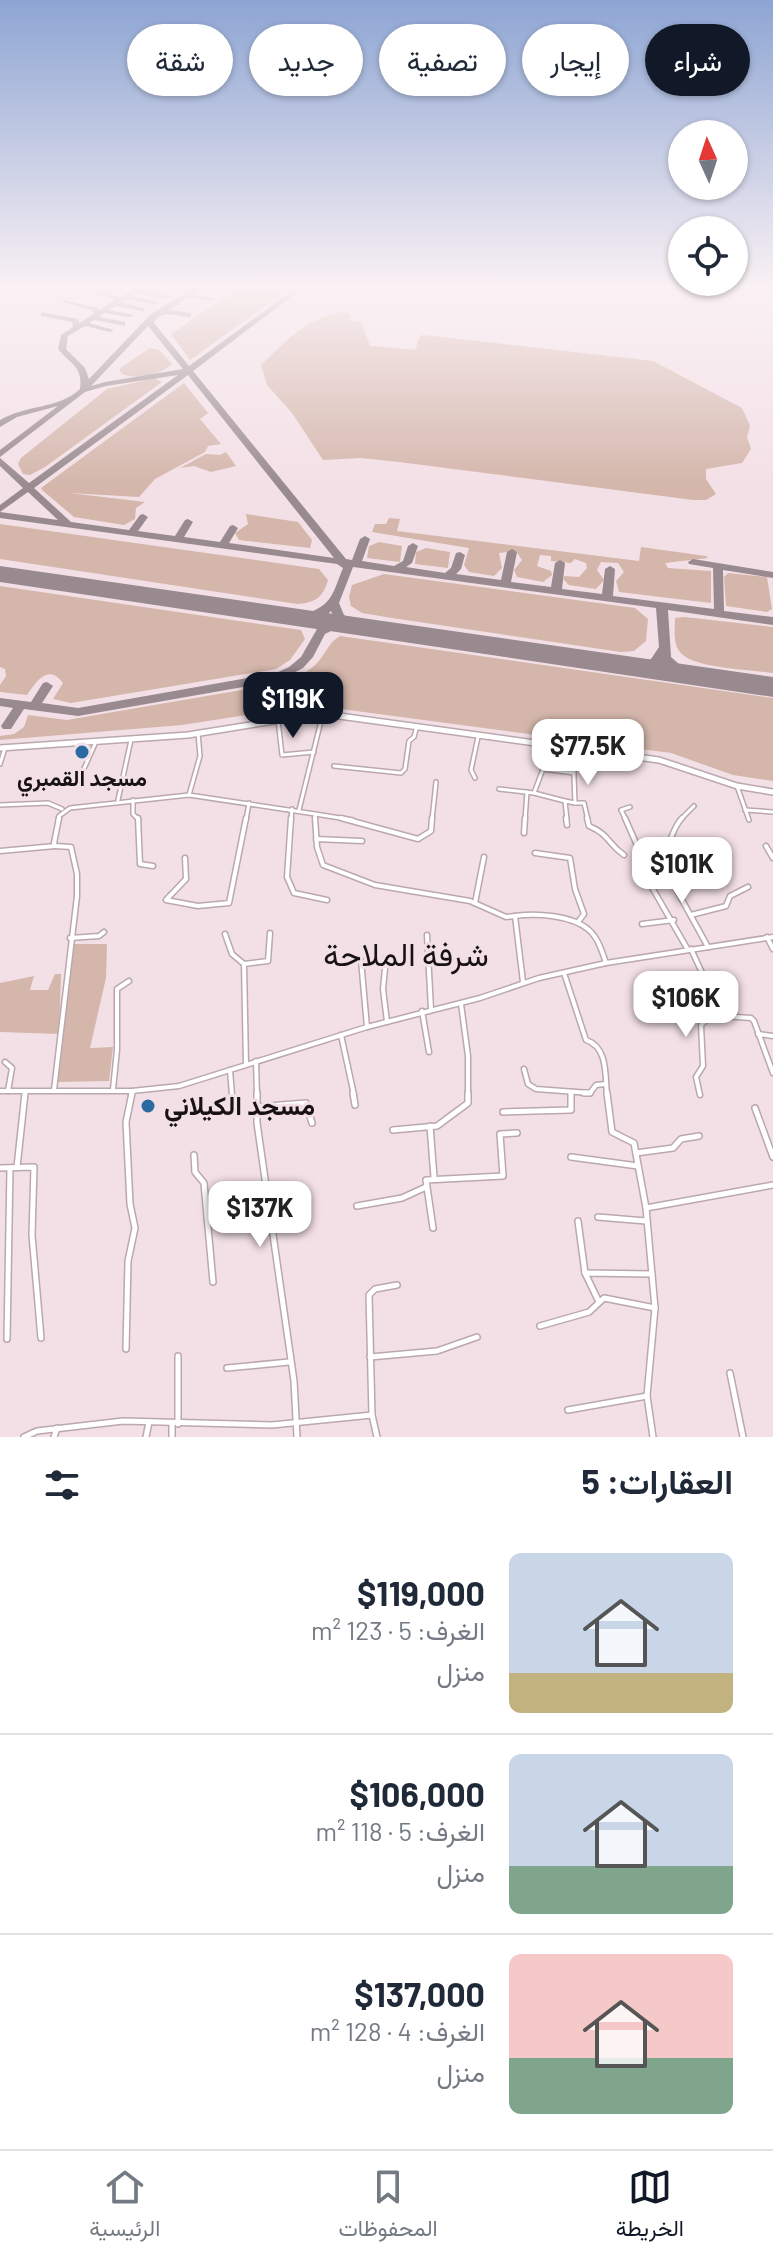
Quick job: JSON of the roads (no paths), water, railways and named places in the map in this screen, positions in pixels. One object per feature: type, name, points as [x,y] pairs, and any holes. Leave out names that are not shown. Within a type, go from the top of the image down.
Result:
[{"type":"main road","points":[[2,748],[131,740],[322,715],[666,761],[737,786],[773,792]]},
{"type":"street","points":[[299,810],[322,715]]},
{"type":"street","points":[[278,720],[282,755],[314,752]]},
{"type":"street","points":[[334,766],[401,773],[405,769],[409,741],[414,737],[417,726]]},
{"type":"street","points":[[189,795],[200,756],[198,733]]},
{"type":"street","points":[[475,778],[471,770],[479,735]]},
{"type":"street","points":[[118,800],[131,740]]},
{"type":"street","points":[[59,784],[79,780],[95,743]]},
{"type":"street","points":[[0,764],[2,748]]},
{"type":"street","points":[[573,748],[575,803]]},
{"type":"street","points":[[534,793],[543,769],[574,773]]},
{"type":"street","points":[[0,805],[48,803],[64,810],[118,800],[189,795],[292,808],[363,822],[382,831],[418,839],[431,831],[436,782]]},
{"type":"street","points":[[737,786],[749,821]]},
{"type":"street","points":[[499,789],[584,803],[589,826],[606,833],[614,848],[624,855]]},
{"type":"street","points":[[524,833],[527,792]]},
{"type":"street","points":[[133,800],[133,814],[139,819],[141,865],[153,866]]},
{"type":"street","points":[[565,801],[567,825]]},
{"type":"street","points":[[185,858],[186,879],[166,900],[198,906],[229,903],[249,803]]},
{"type":"street","points":[[660,860],[667,852],[672,829],[694,806]]},
{"type":"street","points":[[630,807],[622,811],[643,859],[660,860]]},
{"type":"street","points":[[292,808],[288,881],[294,893],[327,900]]},
{"type":"street","points":[[55,846],[57,826],[64,810]]},
{"type":"street","points":[[745,810],[773,812]]},
{"type":"street","points":[[315,814],[321,864],[380,886],[475,903],[506,917],[530,914],[578,922],[594,935],[606,963]]},
{"type":"street","points":[[316,839],[362,841]]},
{"type":"street","points":[[0,851],[55,846],[71,847],[74,855],[77,896],[54,1090]]},
{"type":"street","points":[[766,846],[773,858]]},
{"type":"street","points":[[535,853],[570,858],[575,889],[584,914],[578,922]]},
{"type":"street","points":[[475,903],[484,857]]},
{"type":"street","points":[[660,860],[708,947]]},
{"type":"street","points":[[646,877],[674,920],[722,1016]]},
{"type":"street","points":[[691,915],[726,906],[730,896],[748,887]]},
{"type":"street","points":[[515,916],[523,982]]},
{"type":"street","points":[[642,924],[674,920]]},
{"type":"street","points":[[70,938],[99,936],[104,932]]},
{"type":"street","points":[[225,934],[232,954],[244,964],[268,961],[270,933]]},
{"type":"street","points":[[427,935],[431,1009]]},
{"type":"street","points":[[0,1091],[132,1091],[179,1086],[422,1011],[461,1004],[523,982],[606,963],[770,937],[773,949]]},
{"type":"street","points":[[386,958],[383,989],[387,1022]]},
{"type":"street","points":[[361,960],[367,1027]]},
{"type":"street","points":[[244,964],[246,1064]]},
{"type":"street","points":[[564,973],[586,1040],[600,1049],[612,1132],[630,1139],[636,1153],[646,1208],[655,1308],[647,1396],[653,1437]]},
{"type":"street","points":[[113,1089],[117,1050],[117,989],[129,981]]},
{"type":"street","points":[[393,1130],[437,1126],[468,1103],[468,1056],[461,1004]]},
{"type":"street","points":[[422,1011],[429,1052]]},
{"type":"street","points":[[700,1095],[696,1077],[703,1066],[701,1025],[710,1017],[751,1018],[773,1073]]},
{"type":"street","points":[[758,1034],[773,1036]]},
{"type":"street","points":[[341,1035],[355,1105]]},
{"type":"street","points":[[256,1061],[256,1107],[297,1437]]},
{"type":"street","points":[[5,1062],[12,1068],[8,1091]]},
{"type":"street","points":[[524,1069],[528,1084],[533,1088],[590,1093],[596,1085],[606,1084]]},
{"type":"street","points":[[230,1070],[232,1095]]},
{"type":"street","points":[[126,1349],[128,1261],[135,1228],[126,1122],[132,1091]]},
{"type":"street","points":[[7,1339],[14,1167],[25,1092]]},
{"type":"street","points":[[503,1112],[569,1111],[572,1108],[571,1092]]},
{"type":"street","points":[[256,1107],[306,1103],[312,1123]]},
{"type":"street","points":[[755,1108],[773,1157]]},
{"type":"street","points":[[430,1126],[434,1177]]},
{"type":"street","points":[[433,1228],[426,1180],[434,1177],[503,1176],[500,1134],[517,1133]]},
{"type":"street","points":[[636,1153],[673,1148],[681,1139],[699,1136]]},
{"type":"street","points":[[194,1155],[195,1172],[204,1183],[213,1282]]},
{"type":"street","points":[[571,1157],[638,1166]]},
{"type":"street","points":[[0,1168],[32,1166],[34,1170],[32,1235],[41,1338]]},
{"type":"street","points":[[646,1208],[773,1185]]},
{"type":"street","points":[[357,1206],[402,1198],[426,1187]]},
{"type":"street","points":[[207,1216],[267,1198]]},
{"type":"street","points":[[598,1217],[646,1221]]},
{"type":"street","points":[[578,1221],[585,1273],[598,1300]]},
{"type":"street","points":[[585,1273],[652,1274]]},
{"type":"street","points":[[377,1437],[372,1415],[371,1292],[397,1285]]},
{"type":"street","points":[[540,1326],[565,1316],[587,1313],[598,1300],[610,1298],[655,1308]]},
{"type":"street","points":[[370,1357],[437,1351],[477,1337]]},
{"type":"street","points":[[172,1437],[178,1356]]},
{"type":"street","points":[[227,1368],[289,1362]]},
{"type":"street","points":[[730,1373],[743,1437]]},
{"type":"street","points":[[568,1410],[647,1396]]},
{"type":"street","points":[[24,1437],[29,1433],[57,1428],[149,1422],[296,1423],[372,1415]]},
{"type":"street","points":[[146,1437],[149,1422]]},
{"type":"street","points":[[54,1437],[57,1428]]},
{"type":"place","name":"مسجد القمبري","points":[[82,752]]},
{"type":"place","name":"مسجد الكيلاني","points":[[148,1106]]},
{"type":"district","name":"شرفة الملاحة","points":[[406,955]]}]
